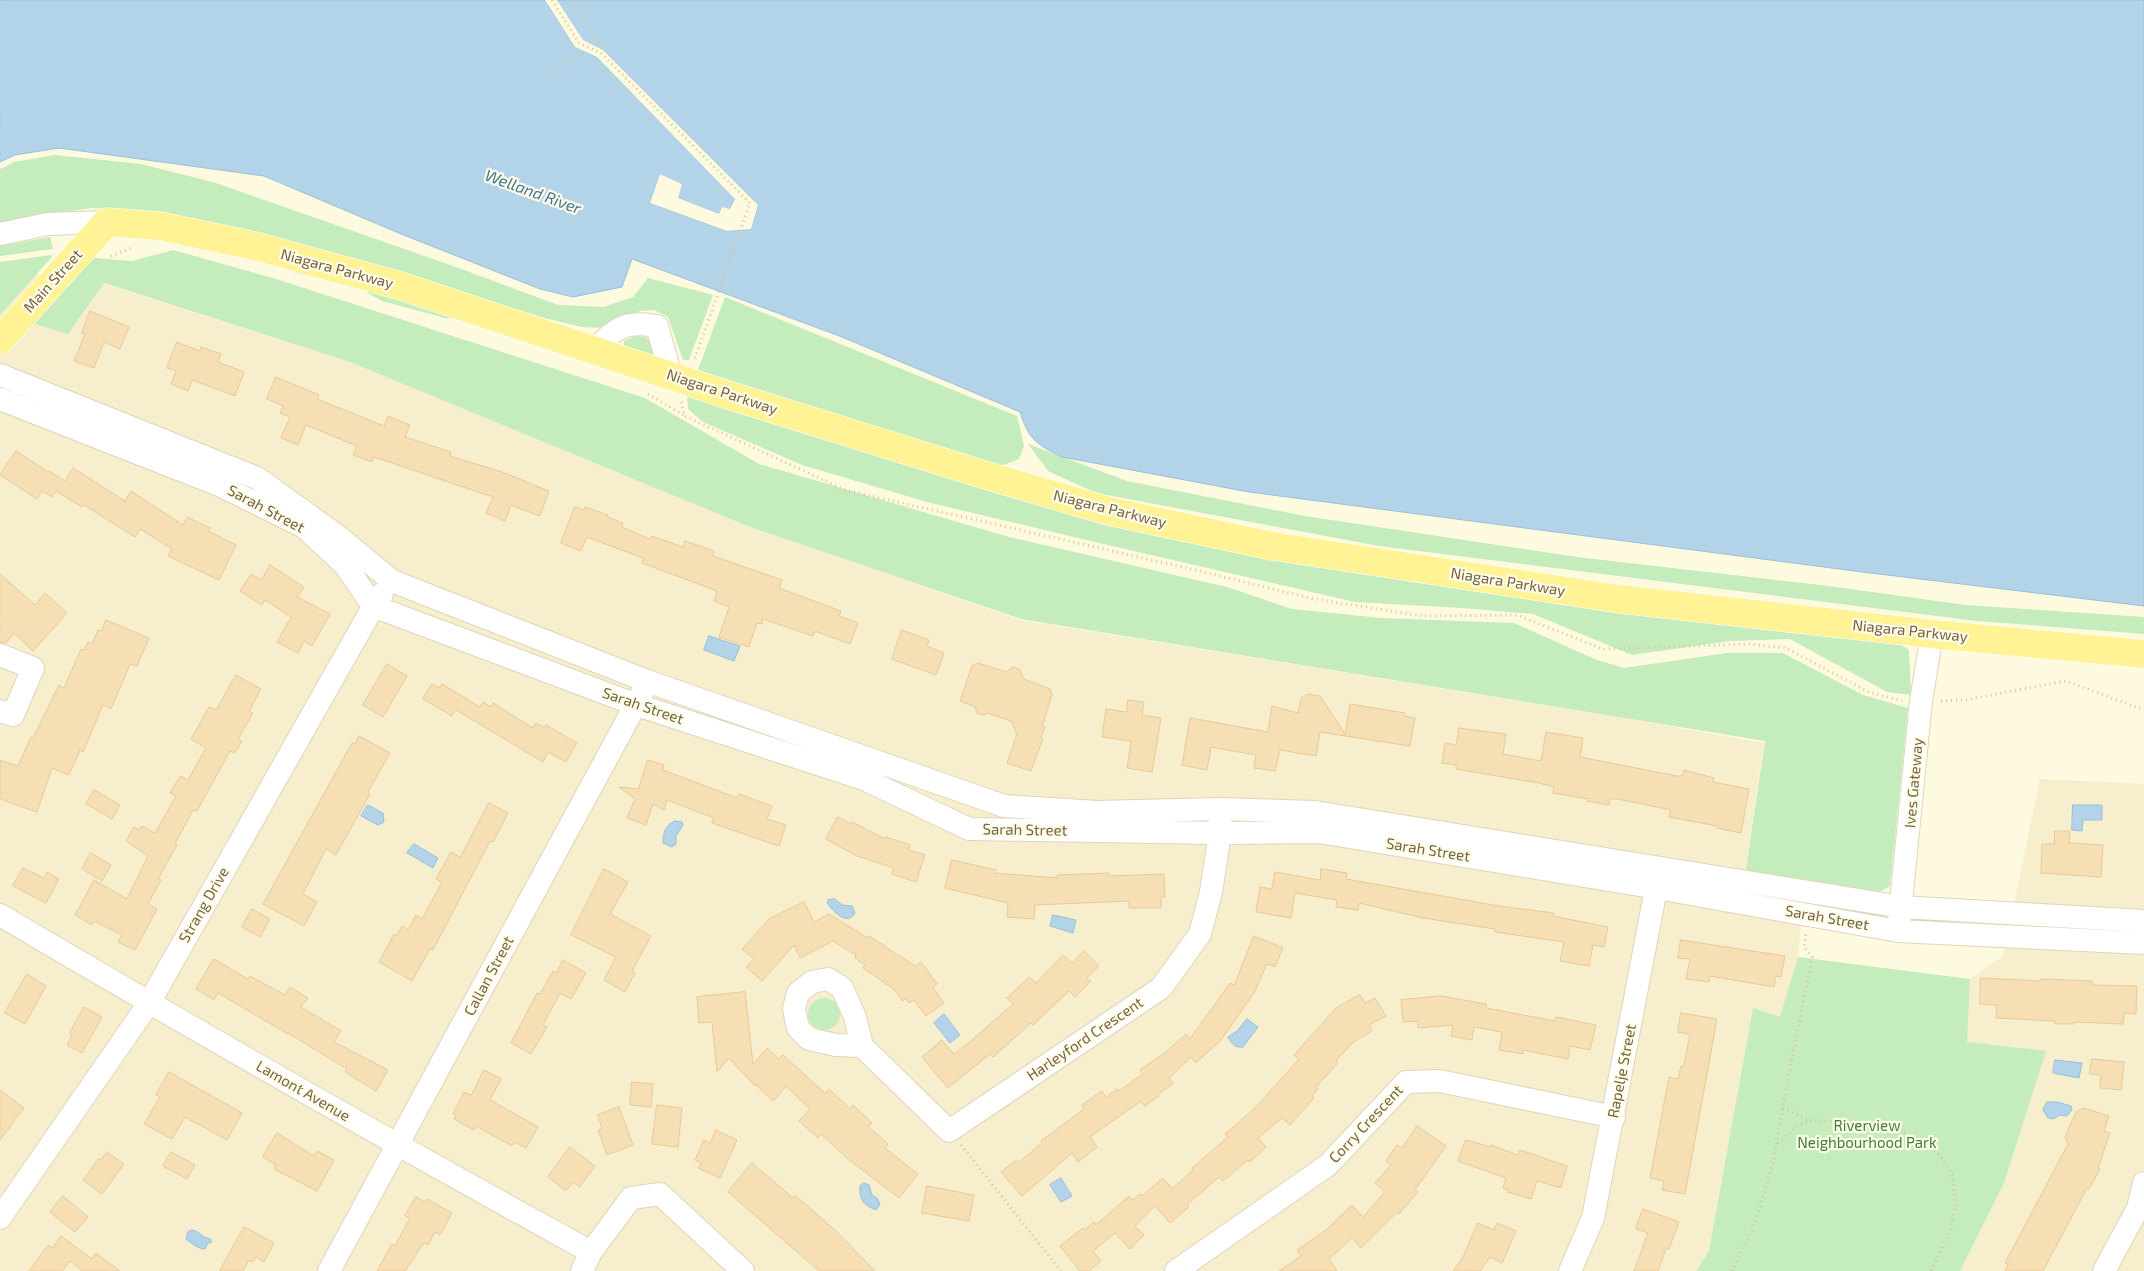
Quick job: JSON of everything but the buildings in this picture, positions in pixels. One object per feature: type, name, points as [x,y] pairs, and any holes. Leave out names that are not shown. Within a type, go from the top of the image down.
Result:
[{"type":"main road","name":"Main Street","points":[[0,340],[107,222]]},
{"type":"main road","name":"Niagara Parkway","points":[[107,222],[160,226],[255,246],[401,286],[671,376],[985,475],[1108,511],[1272,546],[1619,599],[1932,634],[2144,654]]},
{"type":"street","points":[[0,234],[48,224],[107,222]]},
{"type":"street","points":[[595,350],[611,332],[639,322],[656,326],[671,376]]},
{"type":"street","name":"Sarah Street","points":[[0,375],[257,478],[339,537],[392,581],[868,770],[968,829],[1220,833],[1319,832],[1658,878],[1902,907],[2144,921]]},
{"type":"street","name":"Sarah Street","points":[[0,399],[219,485],[304,527],[346,566],[373,606],[637,705],[1004,806],[1097,812],[1220,809],[1315,812],[1658,878],[1809,915],[1898,931],[2144,943]]},
{"type":"street","name":"Strang Drive","points":[[0,1218],[149,1003],[373,606],[392,581]]},
{"type":"street","name":"Ives Gateway","points":[[1898,931],[1922,701],[1932,634]]},
{"type":"street","points":[[0,656],[33,668],[12,715],[0,711]]},
{"type":"street","name":"Callan Street","points":[[329,1271],[637,705],[647,681]]},
{"type":"street","name":"Harleyford Crescent","points":[[949,1130],[1161,988],[1200,934],[1212,892],[1220,833],[1220,809]]},
{"type":"street","name":"Rapelje Street","points":[[1570,1271],[1593,1218],[1614,1117],[1658,878]]},
{"type":"street","name":"Lamont Avenue","points":[[0,915],[149,1003],[398,1145],[586,1262]]},
{"type":"street","points":[[862,1046],[949,1130]]},
{"type":"street","name":"Corry Crescent","points":[[1176,1271],[1328,1165],[1406,1082],[1440,1081],[1614,1117]]},
{"type":"street","points":[[2104,1271],[2138,1208],[2144,1183]]},
{"type":"street","points":[[586,1262],[631,1198],[660,1194],[743,1271]]},
{"type":"path","points":[[552,0],[579,43],[600,53],[750,203],[746,220],[718,296]]},
{"type":"path","points":[[571,0],[603,50]]},
{"type":"path","points":[[548,74],[585,52]]},
{"type":"path","points":[[111,256],[139,245]]},
{"type":"path","points":[[639,390],[685,416]]},
{"type":"path","points":[[1732,1271],[1756,1221],[1778,1143],[1779,1126],[1812,957],[1804,947],[1809,915]]},
{"type":"path","points":[[1783,1108],[1809,1120],[1867,1124],[1905,1133],[1930,1146],[1941,1157],[1952,1175],[1956,1193],[1956,1205],[1950,1230],[1931,1271]]},
{"type":"path","points":[[1778,1143],[1809,1120]]},
{"type":"path","points":[[949,1130],[1061,1271]]},
{"type":"shaded area","points":[[0,270],[104,284],[350,362],[750,527],[1021,620],[1630,719],[1764,743],[1745,869],[1805,880],[1798,957],[1780,1017],[1753,1008],[1709,1251],[1696,1271],[0,1271]]},
{"type":"shaded area","points":[[2040,779],[2144,784],[2144,1271],[1960,1271],[2004,1183],[2045,1052],[1966,1042],[1970,979],[2003,956]]},
{"type":"green space","points":[[55,155],[141,164],[213,182],[456,267],[558,305],[604,307],[633,297],[648,278],[713,295],[689,360],[683,360],[668,317],[654,310],[640,311],[605,328],[582,327],[544,318],[368,263],[251,232],[159,212],[92,208],[0,222],[0,169],[14,162]]},
{"type":"green space","points":[[50,237],[53,249],[0,256],[0,246]]},
{"type":"green space","points":[[173,250],[273,278],[645,398],[759,464],[1009,537],[1227,587],[1292,609],[1381,618],[1514,623],[1597,660],[1624,668],[1727,653],[1783,653],[1863,695],[1908,708],[1890,886],[1874,895],[1745,874],[1765,741],[1021,619],[750,527],[350,362],[104,283],[68,334],[35,324],[83,257],[132,261]]},
{"type":"green space","points":[[51,255],[52,257],[0,315],[0,262]]},
{"type":"green space","points":[[294,268],[467,319],[445,318],[382,301],[361,289],[293,272]]},
{"type":"green space","points":[[725,297],[1017,416],[1024,446],[1019,459],[1001,466],[988,464],[698,370]]},
{"type":"green space","points":[[636,336],[646,337],[650,341],[653,347],[652,355],[624,348],[624,341]]},
{"type":"green space","points":[[687,395],[920,469],[1165,538],[1361,570],[1899,643],[1909,650],[1911,695],[1887,692],[1790,639],[1730,641],[1632,655],[1533,614],[1355,602],[927,502],[802,465],[703,422],[688,409]]},
{"type":"green space","points":[[1028,444],[1127,481],[1305,516],[1577,557],[1829,586],[1966,605],[2144,617],[2144,634],[1977,621],[1379,546],[1096,493],[1048,471]]},
{"type":"green space","name":"Riverview Neighbourhood Park","points":[[1798,957],[1970,979],[1967,1042],[2046,1051],[2004,1183],[1960,1271],[1696,1271],[1709,1251],[1753,1008],[1780,1017]]},
{"type":"green space","points":[[824,998],[830,999],[835,1003],[839,1008],[839,1020],[835,1025],[830,1029],[824,1030],[818,1029],[813,1025],[809,1020],[808,1014],[809,1008],[813,1003],[818,999]]},
{"type":"water","name":"Welland River","points":[[0,0],[545,0],[575,47],[597,57],[735,198],[730,209],[722,208],[719,215],[677,198],[682,184],[660,174],[650,203],[727,231],[751,229],[758,205],[603,50],[583,41],[557,0],[2144,0],[2144,606],[1862,572],[1249,492],[1062,457],[1040,444],[1030,435],[1020,412],[842,337],[632,259],[622,287],[573,297],[540,289],[401,234],[264,176],[59,148],[15,155],[0,162]]},
{"type":"water","points":[[709,636],[740,646],[734,661],[704,650]]},
{"type":"water","points":[[368,805],[383,813],[384,822],[378,825],[361,816]]},
{"type":"water","points":[[2073,805],[2102,805],[2102,820],[2083,820],[2082,831],[2072,830]]},
{"type":"water","points":[[675,821],[682,822],[683,825],[676,836],[676,844],[672,847],[663,843],[663,836],[667,827]]},
{"type":"water","points":[[414,844],[438,858],[433,868],[407,853]]},
{"type":"water","points":[[835,899],[842,905],[852,906],[855,913],[852,917],[844,918],[832,909],[827,903],[828,900]]},
{"type":"water","points":[[1053,915],[1076,920],[1073,933],[1050,926]]},
{"type":"water","points":[[944,1014],[960,1035],[950,1043],[934,1023]]},
{"type":"water","points":[[1247,1019],[1258,1027],[1243,1047],[1235,1046],[1228,1037],[1237,1031]]},
{"type":"water","points":[[2055,1060],[2082,1063],[2079,1078],[2053,1073]]},
{"type":"water","points":[[2047,1102],[2057,1102],[2071,1106],[2072,1110],[2067,1116],[2060,1115],[2053,1119],[2048,1118],[2043,1110]]},
{"type":"water","points":[[1061,1178],[1072,1196],[1061,1202],[1050,1185]]},
{"type":"water","points":[[864,1183],[869,1185],[872,1195],[877,1198],[880,1204],[876,1210],[865,1204],[861,1198],[860,1186]]},
{"type":"water","points":[[191,1230],[211,1239],[211,1243],[208,1243],[205,1249],[195,1246],[186,1239],[188,1232]]},
{"type":"pier","points":[[545,0],[548,0],[576,45],[599,56],[737,198],[731,211],[724,210],[719,217],[676,200],[679,185],[661,177],[653,201],[727,228],[749,227],[755,205],[602,52],[581,42],[555,0],[557,0],[583,40],[603,50],[758,205],[751,229],[727,231],[650,203],[660,174],[682,184],[678,198],[719,214],[722,207],[730,209],[735,199],[597,57],[575,47]]}]
